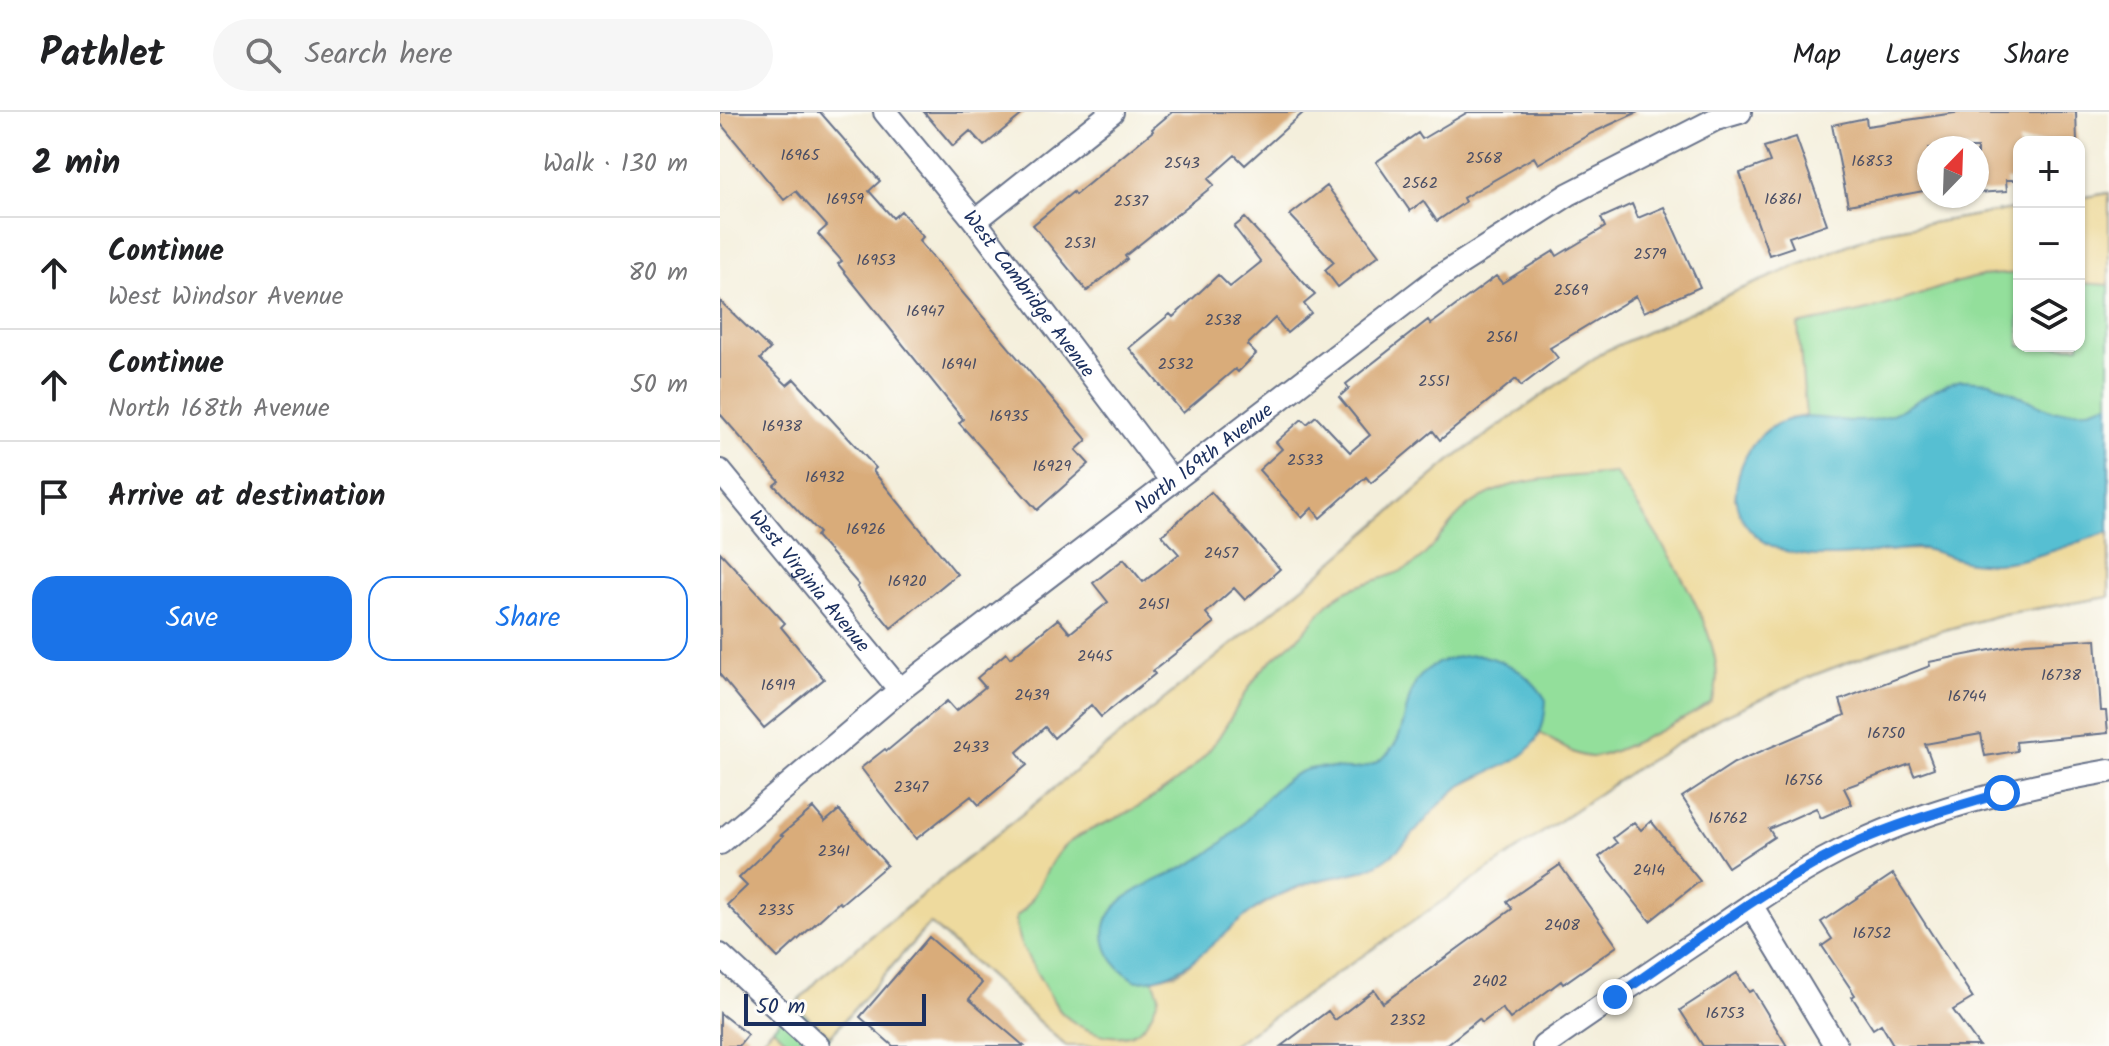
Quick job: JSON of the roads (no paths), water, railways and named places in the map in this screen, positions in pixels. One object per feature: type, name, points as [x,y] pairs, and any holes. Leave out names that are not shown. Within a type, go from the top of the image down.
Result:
[{"type":"street","name":"West Cambridge Avenue","points":[[885,112],[975,221],[1171,480]]},
{"type":"street","points":[[975,221],[1112,112]]},
{"type":"street","name":"North 169th Avenue","points":[[720,843],[900,690],[1439,277],[1569,194],[1715,116],[1740,112]]},
{"type":"street","name":"West Virginia Avenue","points":[[720,471],[900,690]]},
{"type":"street","points":[[1544,1046],[1751,905],[1830,856],[1892,827],[2002,793],[2109,771]]},
{"type":"street","points":[[1751,905],[1836,1046]]},
{"type":"street","points":[[720,955],[818,1046]]},
{"type":"water","points":[[1961,380],[1991,382],[2052,411],[2086,410],[2109,403],[2109,532],[2024,559],[1989,563],[1964,561],[1918,548],[1850,555],[1801,555],[1779,549],[1760,539],[1745,523],[1736,499],[1739,474],[1750,449],[1769,429],[1800,417],[1861,421],[1885,417]]},
{"type":"water","points":[[1480,655],[1518,670],[1546,700],[1541,730],[1525,753],[1458,788],[1386,859],[1367,869],[1308,883],[1270,900],[1174,972],[1137,981],[1114,962],[1106,946],[1104,930],[1118,904],[1146,885],[1207,854],[1234,833],[1289,778],[1310,769],[1357,769],[1377,762],[1392,749],[1416,682],[1428,669],[1448,659]]}]
